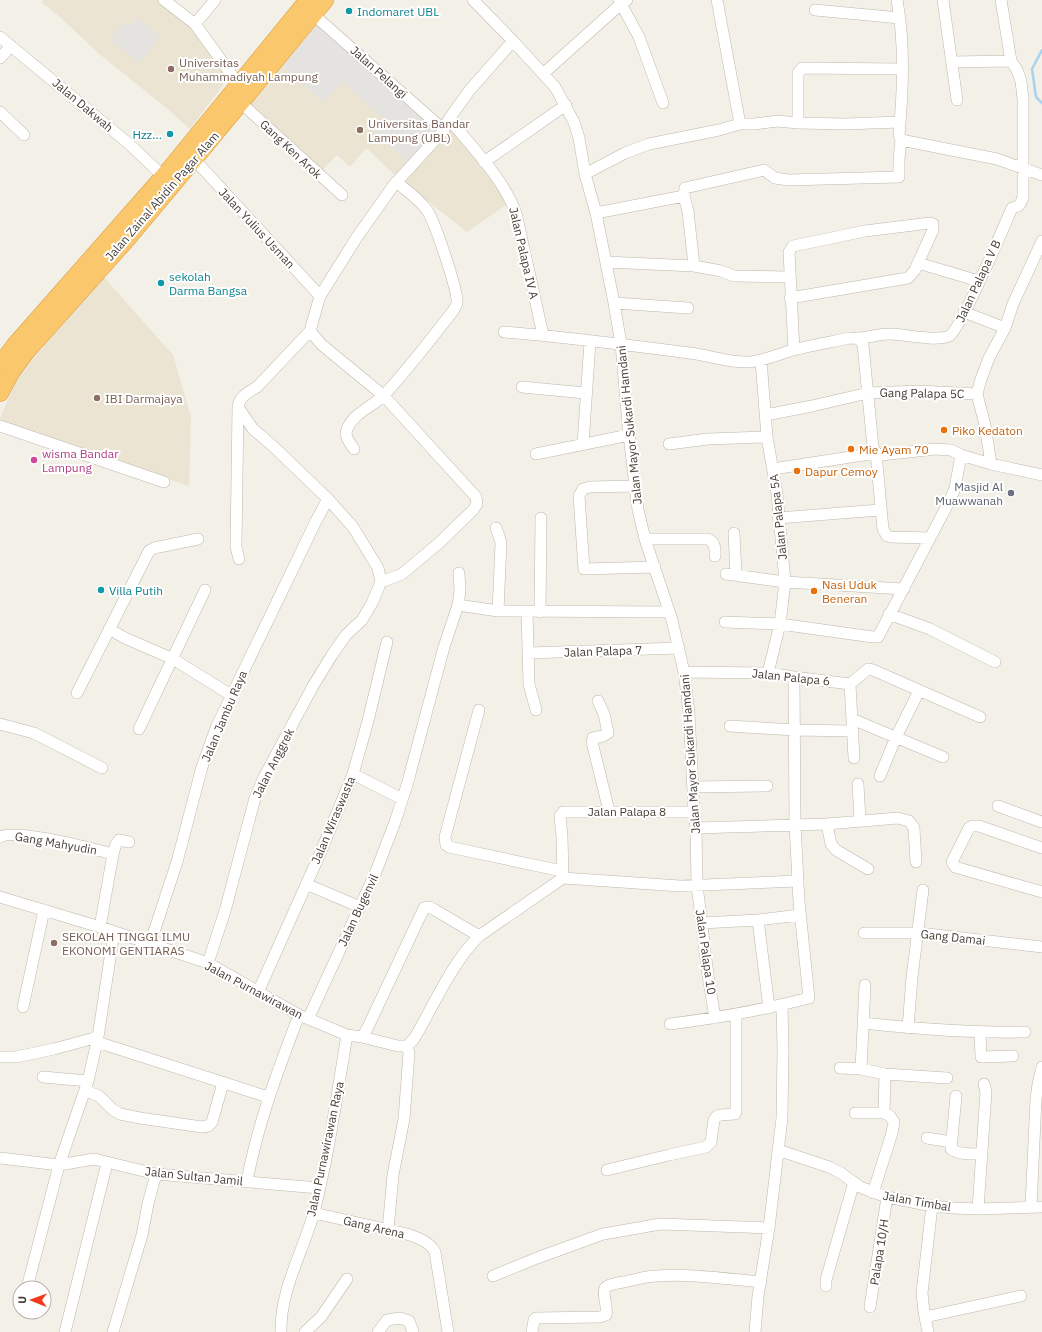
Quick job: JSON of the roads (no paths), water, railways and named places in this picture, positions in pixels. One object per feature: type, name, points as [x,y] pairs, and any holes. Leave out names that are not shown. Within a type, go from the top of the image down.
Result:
[{"type":"highway","name":"Jalan Zainal Abidin Pagar Alam","points":[[0,393],[11,372],[26,352],[164,176],[239,84],[311,7],[325,0]]},
{"type":"highway","name":"Jalan Zainal Abidin Pagar Alam","points":[[0,365],[10,351],[93,267],[194,160],[241,102],[311,7]]},
{"type":"street","points":[[164,0],[196,24],[239,84]]},
{"type":"street","points":[[196,24],[215,0]]},
{"type":"street","name":"Jalan Mayor Sukardi Hamdani","points":[[473,0],[514,41],[555,87],[566,105],[574,122],[579,138],[606,262],[621,344],[629,435],[638,510],[645,539],[669,612],[684,672],[689,712],[696,828],[697,885]]},
{"type":"street","points":[[717,0],[740,124]]},
{"type":"street","points":[[694,266],[688,211],[684,196],[685,188],[764,170],[775,178],[788,180],[899,177],[901,140],[899,135],[903,69],[900,18],[897,0]]},
{"type":"street","points":[[943,0],[958,100]]},
{"type":"street","points":[[1001,0],[1011,61],[1017,70],[1021,81],[1023,99],[1022,168]]},
{"type":"street","points":[[544,73],[623,1],[639,37],[663,103]]},
{"type":"street","name":"Jalan Pelangi","points":[[311,7],[444,130]]},
{"type":"street","points":[[815,10],[900,18]]},
{"type":"street","name":"Jalan Dakwah","points":[[0,36],[128,142],[164,176]]},
{"type":"street","points":[[239,559],[236,547],[238,408],[240,400],[257,387],[310,331],[320,296],[357,237],[396,182],[444,130],[449,119],[470,91],[514,41]]},
{"type":"street","points":[[0,58],[11,46]]},
{"type":"street","points":[[952,62],[1011,61]]},
{"type":"street","points":[[798,123],[798,73],[802,68],[903,69]]},
{"type":"street","name":"Gang Ken Arok","points":[[241,102],[342,195]]},
{"type":"street","points":[[484,162],[566,105]]},
{"type":"street","points":[[0,112],[24,136]]},
{"type":"street","name":"Jalan Palapa IV A","points":[[449,119],[484,162],[510,199],[516,213],[543,335]]},
{"type":"street","points":[[586,174],[625,153],[649,144],[714,131],[740,124],[778,121],[845,124],[900,122]]},
{"type":"street","points":[[901,140],[997,159],[1042,175]]},
{"type":"street","name":"Jalan Yulius Usman","points":[[194,160],[320,296]]},
{"type":"street","name":"Jalan Palapa V B","points":[[859,339],[888,334],[939,338],[949,336],[953,333],[979,281],[1012,208],[1021,204],[1023,197],[1022,168]]},
{"type":"street","points":[[354,449],[346,438],[347,428],[359,414],[384,396],[453,311],[457,303],[444,251],[427,209],[396,182]]},
{"type":"street","points":[[596,213],[684,196]]},
{"type":"street","points":[[790,298],[908,278],[918,264],[933,230],[933,224],[930,223],[865,231],[796,244],[793,246],[789,252],[789,277],[790,298],[794,350]]},
{"type":"street","points":[[991,464],[985,425],[977,394],[989,358],[1005,328],[1012,304],[1042,241]]},
{"type":"street","points":[[606,262],[694,266],[721,271],[734,276],[789,277]]},
{"type":"street","points":[[918,264],[979,281]]},
{"type":"street","points":[[614,303],[688,308]]},
{"type":"street","points":[[964,312],[1005,328]]},
{"type":"street","points":[[238,408],[253,429],[274,446],[328,499],[353,527],[378,568],[381,582],[402,574],[439,543],[473,510],[477,504],[476,497],[384,396],[322,345],[310,331]]},
{"type":"street","points":[[504,332],[621,344],[694,353],[720,359],[749,362],[794,350],[850,338],[859,339],[863,345],[883,528],[887,536],[891,537],[930,538]]},
{"type":"street","points":[[583,444],[590,342]]},
{"type":"street","name":"Jalan Palapa 5A","points":[[761,360],[767,437],[773,469],[785,582],[780,624],[768,673]]},
{"type":"street","points":[[522,387],[586,393]]},
{"type":"street","name":"Gang Palapa 5C","points":[[766,415],[868,393],[918,392],[977,394]]},
{"type":"street","points":[[0,426],[164,482]]},
{"type":"street","points":[[536,454],[629,435]]},
{"type":"street","points":[[669,444],[708,439],[767,437]]},
{"type":"street","points":[[773,469],[876,453],[881,455],[936,449],[951,450],[961,455],[991,464],[1042,475]]},
{"type":"street","points":[[725,622],[780,624],[873,637],[878,636],[952,498],[961,455]]},
{"type":"street","points":[[635,486],[590,487],[583,489],[579,496],[584,569],[655,567]]},
{"type":"street","name":"Jalan Jambu Raya","points":[[150,944],[177,862],[202,767],[216,728],[328,499]]},
{"type":"street","points":[[778,518],[880,510]]},
{"type":"street","points":[[540,612],[541,518]]},
{"type":"street","points":[[496,528],[501,543],[498,611]]},
{"type":"street","points":[[734,533],[731,575],[785,582],[904,589]]},
{"type":"street","points":[[77,693],[149,551],[154,548],[198,539]]},
{"type":"street","points":[[645,539],[708,539],[713,541],[715,544],[715,556]]},
{"type":"street","name":"Jalan Bugenvil","points":[[247,1181],[255,1143],[268,1097],[304,1017],[360,907],[387,846],[402,799],[444,646],[458,606],[460,591],[459,573]]},
{"type":"street","name":"Jalan Anggrek","points":[[208,964],[225,911],[255,798],[264,777],[313,686],[346,635],[362,620],[372,603],[381,582]]},
{"type":"street","points":[[139,729],[205,590]]},
{"type":"street","points":[[458,606],[498,611],[669,612]]},
{"type":"street","points":[[527,611],[529,684],[536,710]]},
{"type":"street","points":[[889,614],[930,629],[995,662]]},
{"type":"street","points":[[109,629],[173,660],[231,695]]},
{"type":"street","name":"Jalan Wiraswasta","points":[[258,992],[344,798],[353,774],[368,721],[387,642]]},
{"type":"street","name":"Jalan Palapa 7","points":[[528,653],[679,648]]},
{"type":"street","points":[[854,758],[850,684],[868,669],[980,717]]},
{"type":"street","name":"Jalan Palapa 6","points":[[684,672],[768,673],[794,678],[850,684]]},
{"type":"street","points":[[670,1024],[715,1018],[769,1008],[809,998],[800,915],[795,824],[794,678]]},
{"type":"street","points":[[880,776],[896,737],[919,691]]},
{"type":"street","points":[[598,701],[604,714],[608,732],[604,736],[593,738],[592,742],[609,811]]},
{"type":"street","points":[[480,710],[445,837],[446,845],[449,847],[562,874],[680,886],[798,881]]},
{"type":"street","points":[[852,719],[943,757]]},
{"type":"street","points":[[0,724],[34,733],[102,768]]},
{"type":"street","points":[[730,726],[794,730],[853,731]]},
{"type":"street","points":[[353,774],[402,799]]},
{"type":"street","points":[[858,784],[860,821]]},
{"type":"street","points":[[693,787],[767,786]]},
{"type":"street","points":[[998,806],[1042,822]]},
{"type":"street","name":"Jalan Palapa 8","points":[[562,874],[561,813],[565,811],[694,812]]},
{"type":"street","points":[[696,828],[827,824],[898,818],[909,820],[914,828],[916,862]]},
{"type":"street","points":[[827,824],[831,844],[836,850],[868,868]]},
{"type":"street","points":[[1042,848],[979,826],[975,826],[969,828],[952,862],[954,867],[1042,892]]},
{"type":"street","name":"Gang Mahyudin","points":[[0,837],[3,835],[11,835],[39,838],[113,854]]},
{"type":"street","points":[[100,927],[116,844],[119,840],[129,842]]},
{"type":"street","points":[[388,1230],[394,1175],[404,1119],[409,1053],[407,1046],[414,1039],[462,955],[479,936],[562,874]]},
{"type":"street","points":[[306,884],[360,907]]},
{"type":"street","name":"Jalan Palapa 10","points":[[697,885],[715,1018]]},
{"type":"street","points":[[908,1028],[912,977],[919,934],[923,890]]},
{"type":"street","name":"Jalan Purnawirawan","points":[[0,896],[100,927],[208,964],[304,1017],[347,1035],[362,1036],[398,1046],[407,1046]]},
{"type":"street","points":[[362,1036],[367,1029],[424,908],[429,907],[435,910],[479,936]]},
{"type":"street","points":[[23,1007],[44,910]]},
{"type":"street","points":[[702,923],[758,920],[800,915]]},
{"type":"street","points":[[758,920],[769,1008]]},
{"type":"street","points":[[29,1280],[59,1165],[87,1086],[97,1039],[114,932]]},
{"type":"street","name":"Gang Damai","points":[[864,933],[919,934],[1042,947]]},
{"type":"street","points":[[861,1069],[865,985]]},
{"type":"street","points":[[756,1332],[760,1282],[769,1228],[782,1118],[782,1005]]},
{"type":"street","points":[[607,1170],[669,1154],[706,1147],[711,1142],[714,1120],[716,1117],[720,1115],[735,1114],[736,1014]]},
{"type":"street","points":[[863,1023],[980,1033],[1025,1032]]},
{"type":"street","points":[[980,1033],[981,1057],[1013,1056]]},
{"type":"street","name":"Jalan Purnawirawan Raya","points":[[281,1332],[282,1314],[288,1287],[314,1213],[329,1142],[347,1035]]},
{"type":"street","points":[[0,1057],[16,1057],[97,1039],[268,1097]]},
{"type":"street","points":[[1036,1207],[1039,1099],[1038,1084],[1042,1067]]},
{"type":"street","points":[[840,1068],[861,1069],[885,1074],[947,1078]]},
{"type":"street","points":[[884,1113],[885,1074]]},
{"type":"street","points":[[43,1077],[87,1086],[112,1109],[120,1114],[202,1127],[208,1126],[212,1122],[223,1082]]},
{"type":"street","points":[[978,1209],[986,1092],[984,1084]]},
{"type":"street","points":[[956,1096],[951,1149],[954,1152],[964,1154],[982,1154]]},
{"type":"street","points":[[855,1113],[884,1113],[890,1116],[894,1126],[873,1193]]},
{"type":"street","points":[[927,1138],[951,1142]]},
{"type":"street","name":"Jalan Timbal","points":[[778,1150],[829,1167],[841,1173],[860,1187],[887,1198],[932,1206],[978,1209],[1036,1207]]},
{"type":"street","name":"Jalan Sultan Jamil","points":[[0,1158],[59,1165],[78,1163],[90,1159],[156,1174],[319,1188]]},
{"type":"street","points":[[65,1332],[107,1163]]},
{"type":"street","points":[[113,1332],[142,1235],[156,1174]]},
{"type":"street","points":[[826,1286],[826,1280],[854,1182]]},
{"type":"street","name":"Palapa 10/H","points":[[870,1307],[887,1198]]},
{"type":"street","points":[[928,1332],[922,1293],[932,1206]]},
{"type":"street","name":"Gang Arena","points":[[314,1213],[422,1239],[432,1245],[435,1252],[448,1332]]},
{"type":"street","points":[[493,1276],[603,1234],[660,1224],[769,1228]]},
{"type":"street","points":[[532,1332],[534,1320],[536,1318],[600,1317],[606,1315],[607,1306],[604,1292],[605,1288],[647,1277],[679,1276],[760,1282]]},
{"type":"street","points":[[305,1332],[321,1317],[347,1279]]},
{"type":"street","points":[[925,1317],[1021,1296]]},
{"type":"street","points":[[378,1332],[387,1320],[400,1318],[409,1320],[413,1332]]},
{"type":"waterway","points":[[1042,50],[1032,69],[1036,97],[1042,103]]},
{"type":"place","name":"Indomaret UBL","points":[[349,11]]},
{"type":"place","name":"Universitas Muhammadiyah Lampung","points":[[171,69]]},
{"type":"place","name":"Universitas Bandar Lampung (UBL)","points":[[360,130]]},
{"type":"place","name":"Hzz...","points":[[170,134]]},
{"type":"place","name":"sekolah Darma Bangsa","points":[[161,283]]},
{"type":"place","name":"IBI Darmajaya","points":[[97,398]]},
{"type":"place","name":"Piko Kedaton","points":[[944,430]]},
{"type":"place","name":"Mie Ayam 70","points":[[851,449]]},
{"type":"place","name":"wisma Bandar Lampung","points":[[34,460]]},
{"type":"place","name":"Dapur Cemoy","points":[[797,471]]},
{"type":"place","name":"Masjid Al Muawwanah","points":[[1011,493]]},
{"type":"place","name":"Villa Putih","points":[[101,590]]},
{"type":"place","name":"Nasi Uduk Beneran","points":[[814,591]]},
{"type":"place","name":"SEKOLAH TINGGI ILMU EKONOMI GENTIARAS","points":[[54,943]]}]
